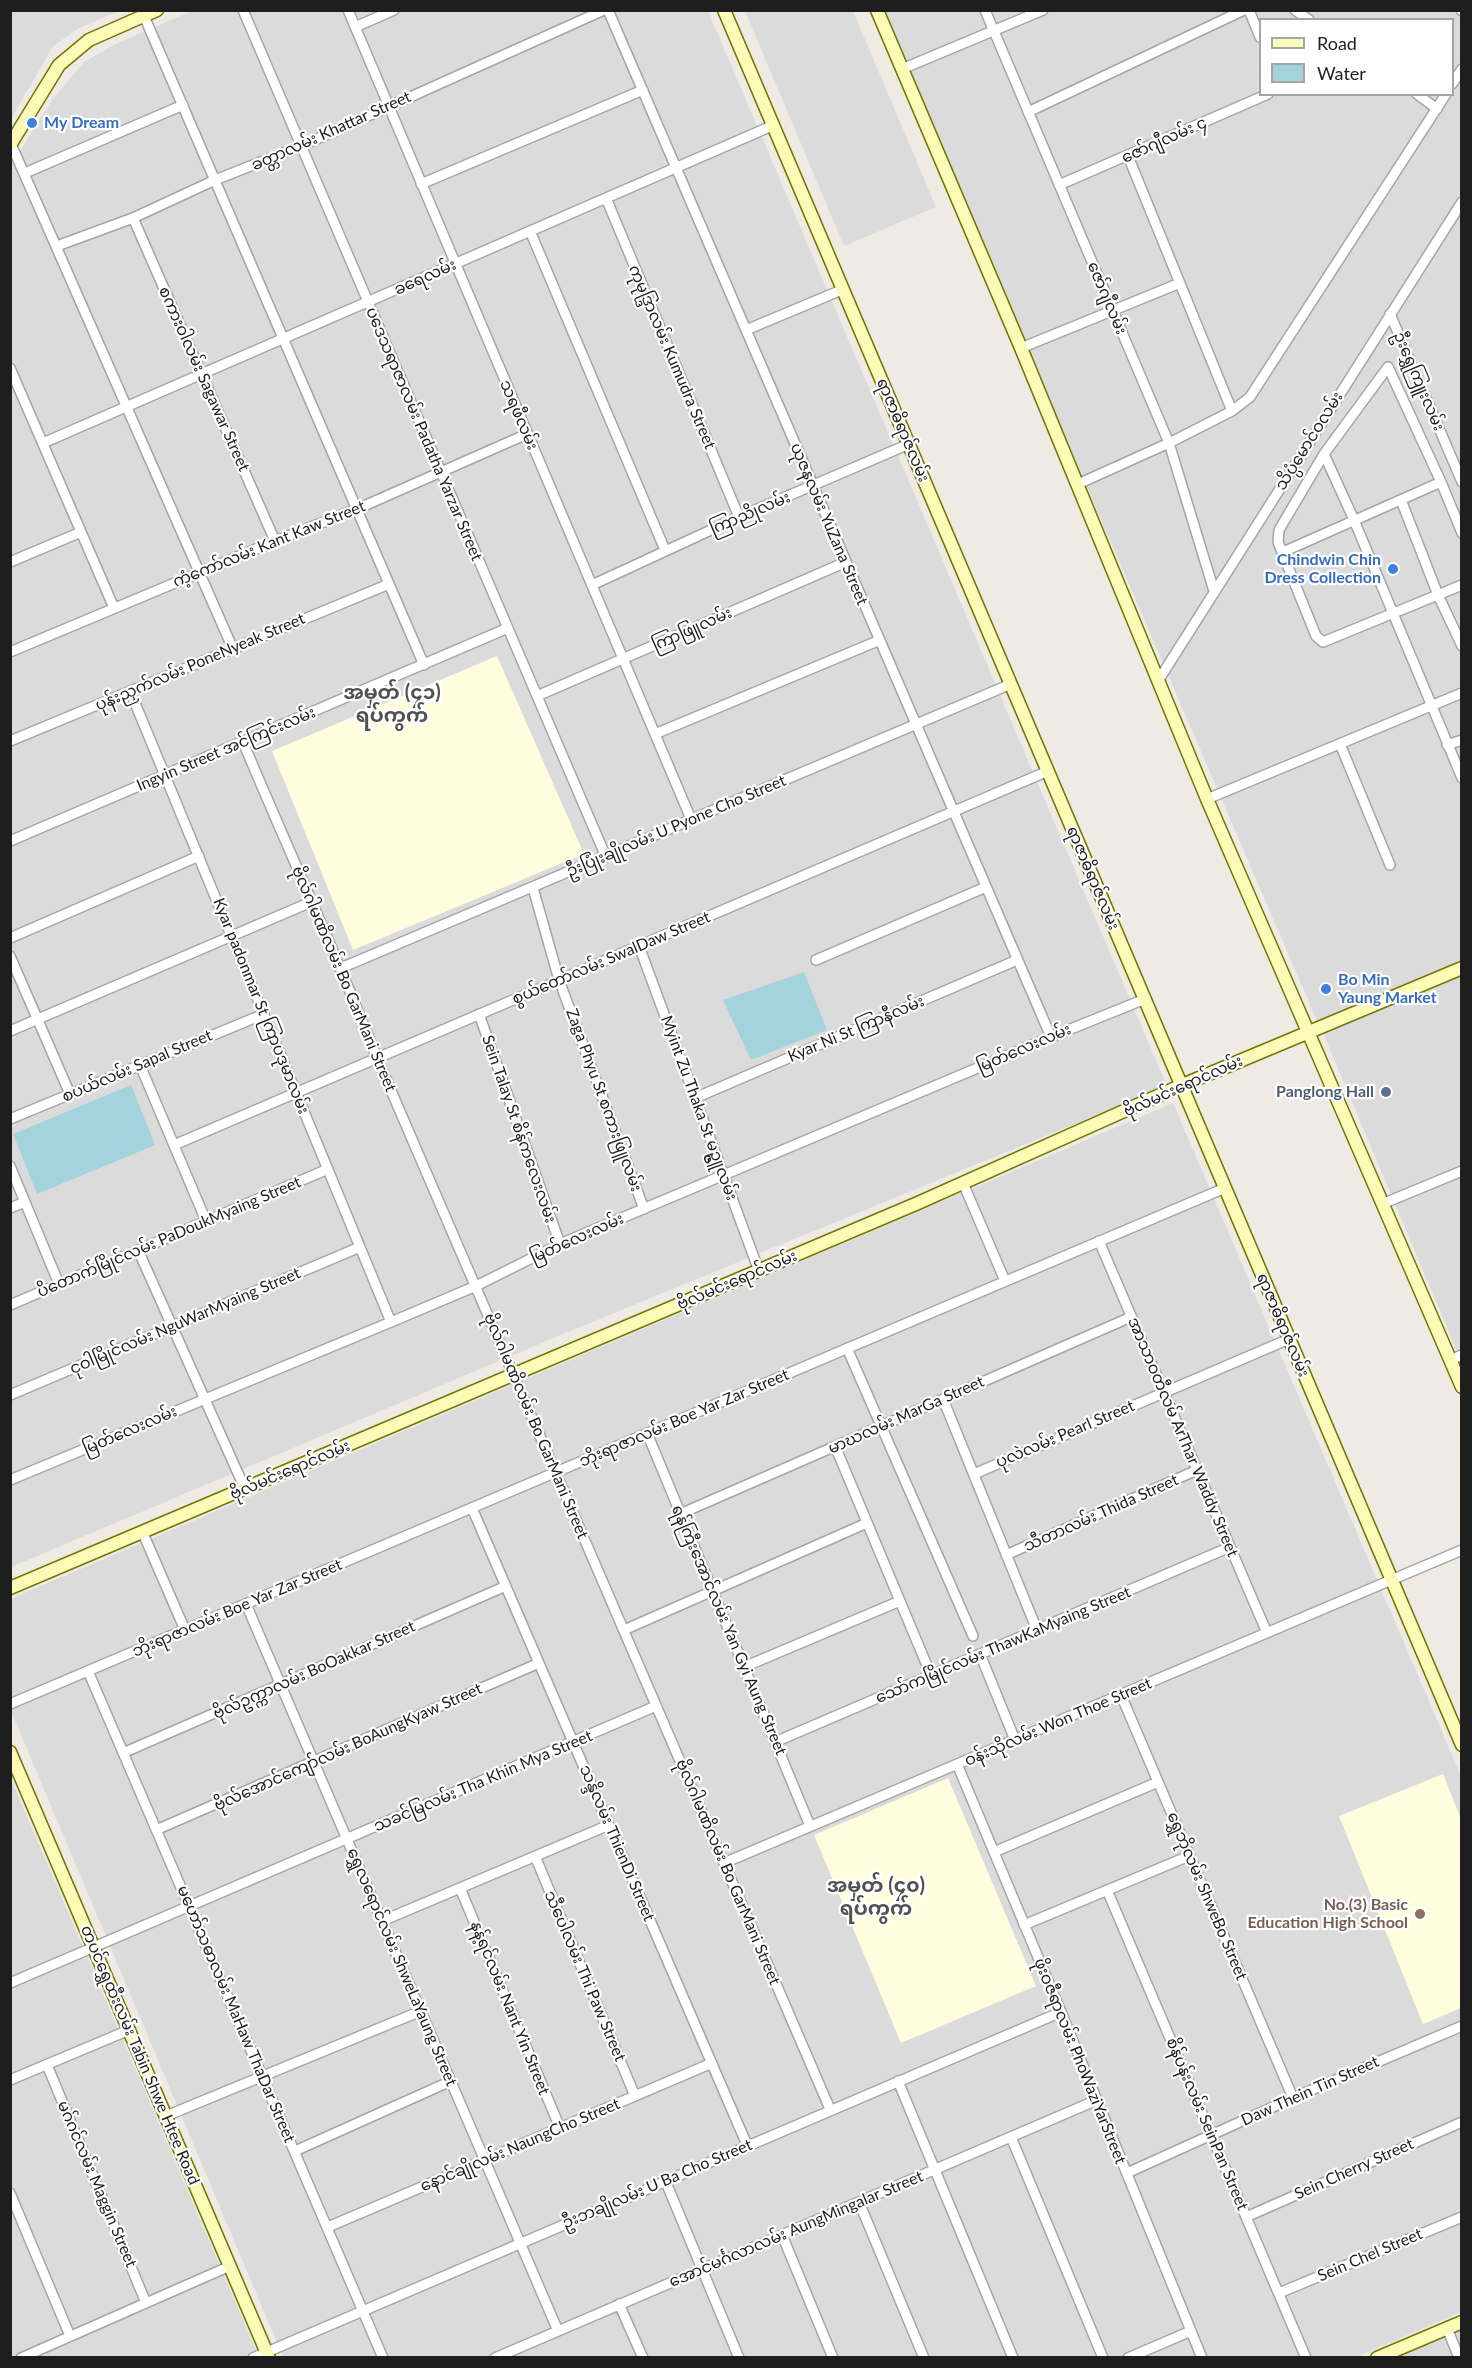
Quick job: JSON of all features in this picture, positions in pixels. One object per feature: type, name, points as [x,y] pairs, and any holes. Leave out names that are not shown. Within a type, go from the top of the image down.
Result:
[{"type":"street","points":[[157,10],[89,40],[59,64],[11,145],[232,649]]},
{"type":"street","name":"ပဒေသရာဇာလမ်း Padatha Yarzar Street","points":[[243,10],[606,856]]},
{"type":"street","name":"သရဖီလမ်း","points":[[348,10],[691,819]]},
{"type":"street","points":[[355,27],[394,10]]},
{"type":"street","name":"ခတ္တာလမ်း Khattar Street","points":[[57,246],[133,218],[215,180],[301,146],[606,10]]},
{"type":"street","name":"ယုဇနလမ်း YuZana Street","points":[[606,10],[643,90],[1050,1037]]},
{"type":"street","name":"ရာဇာဓိရာဇ်လမ်း","points":[[724,10],[1145,999],[1192,1081],[1225,1188],[1461,1745]]},
{"type":"street","points":[[877,10],[1022,348],[1208,799],[1302,1035],[1456,1357],[1461,1387]]},
{"type":"street","name":"ဇော်ဂျီလမ်း","points":[[985,10],[1169,443],[1215,591]]},
{"type":"street","points":[[902,69],[1042,10]]},
{"type":"street","points":[[1028,112],[1244,10]]},
{"type":"street","points":[[1249,10],[1259,35]]},
{"type":"street","points":[[144,16],[424,665]]},
{"type":"street","points":[[421,184],[643,90]]},
{"type":"street","name":"ဇော်ဂျီလမ်း ၄","points":[[1059,185],[1263,96]]},
{"type":"street","points":[[1420,96],[1437,109]]},
{"type":"street","points":[[1078,484],[1169,443],[1232,411],[1250,398],[1445,96]]},
{"type":"street","points":[[25,173],[183,105]]},
{"type":"street","name":"ခရေလမ်း","points":[[43,443],[774,125]]},
{"type":"street","points":[[1128,156],[1232,411]]},
{"type":"street","name":"ကုမုဒ္ဒြာလမ်း Kumudra Street","points":[[606,198],[739,517]]},
{"type":"street","name":"သိပ္ပံမောင်ဝလမ်း","points":[[1158,681],[1461,202]]},
{"type":"street","name":"စကားဝါလမ်း Sagawar Street","points":[[133,218],[275,541]]},
{"type":"street","points":[[530,231],[665,550]]},
{"type":"street","points":[[1022,348],[1180,283]]},
{"type":"street","points":[[746,330],[844,289]]},
{"type":"street","name":"ဦးရွှေကြူးလမ်း","points":[[1390,314],[1461,482]]},
{"type":"street","points":[[1461,533],[1441,482],[1388,367],[1324,454],[1279,530],[1278,542],[1316,636],[1321,641],[1461,585]]},
{"type":"street","points":[[10,368],[114,608]]},
{"type":"street","name":"ကံ့ကော်လမ်း Kant Kaw Street","points":[[10,652],[357,509],[527,434]]},
{"type":"street","name":"ကြာညိုလမ်း","points":[[592,585],[739,517],[909,444]]},
{"type":"street","points":[[1324,454],[1354,520],[1461,778]]},
{"type":"street","points":[[1282,552],[1441,482]]},
{"type":"street","points":[[1401,500],[1438,595],[1461,646]]},
{"type":"street","points":[[10,562],[81,532]]},
{"type":"street","name":"ကြာဖြူလမ်း","points":[[537,696],[846,562]]},
{"type":"street","name":"ပုန်းညှက်လမ်း PoneNyeak Street","points":[[10,741],[389,584]]},
{"type":"street","name":"Ingyin Street အင်ကြင်းလမ်း","points":[[10,841],[508,628]]},
{"type":"street","points":[[655,734],[880,640]]},
{"type":"street","name":"ဦးပြုံးချိုလမ်း U Pyone Cho Street","points":[[342,968],[1011,684]]},
{"type":"street","name":"Kyar padonmar St ကြာပဒုမာလမ်း","points":[[130,691],[391,1322]]},
{"type":"street","points":[[1208,799],[1461,693]]},
{"type":"street","points":[[1447,745],[1461,740]]},
{"type":"street","name":"ဗိုလ်ဂါမဏိလမ်း Bo GarMani Street","points":[[243,742],[830,2109]]},
{"type":"street","points":[[1340,744],[1390,865]]},
{"type":"street","name":"စွယ်တော်လမ်း SwalDaw Street","points":[[174,1145],[1048,771]]},
{"type":"street","points":[[10,938],[199,856]]},
{"type":"street","points":[[816,960],[986,886]]},
{"type":"street","name":"Zaga Phyu St စကားဖြူလမ်း","points":[[533,888],[559,980],[644,1209]]},
{"type":"street","points":[[10,1030],[311,902]]},
{"type":"street","name":"Myint Zu Thaka St မဥ္ဇူလမ်း","points":[[639,946],[759,1271]]},
{"type":"street","points":[[10,956],[70,1094]]},
{"type":"street","name":"Kyar Ni St ကြာနီလမ်း","points":[[695,1098],[1017,960]]},
{"type":"street","name":"ဗိုလ်မင်းရောင်လမ်း","points":[[10,1588],[759,1271],[1192,1081],[1461,968]]},
{"type":"street","name":"မြတ်လေးလမ်း","points":[[10,1480],[476,1286],[560,1244],[1145,999]]},
{"type":"street","name":"စပယ်လမ်း Sapal Street","points":[[10,1119],[264,1014]]},
{"type":"street","name":"Sein Talay St စိန်ကလေးလမ်း","points":[[479,1014],[560,1244]]},
{"type":"street","points":[[140,1065],[206,1221]]},
{"type":"street","points":[[10,1166],[59,1284]]},
{"type":"street","name":"ပိတောက်မြိုင်လမ်း PaDoukMyaing Street","points":[[10,1305],[328,1169]]},
{"type":"street","points":[[1382,1204],[1461,1171]]},
{"type":"street","points":[[963,1183],[1005,1281]]},
{"type":"street","name":"ဘိုးရာဇာလမ်း Boe Yar Zar Street","points":[[10,1704],[1225,1188]]},
{"type":"street","points":[[10,1208],[25,1202]]},
{"type":"street","name":"အာသာဝတီလမ် ArThar Waddy Street","points":[[1099,1241],[1267,1633]]},
{"type":"street","name":"ငုဝါမြိုင်လမ်း NguWarMyaing Street","points":[[10,1395],[360,1247]]},
{"type":"street","points":[[138,1250],[245,1489]]},
{"type":"street","name":"မာဃလမ်း MarGa Street","points":[[680,1514],[1131,1317]]},
{"type":"street","name":"ပုလဲလမ်း Pearl Street","points":[[974,1474],[1289,1339]]},
{"type":"street","points":[[847,1348],[973,1636]]},
{"type":"street","points":[[943,1399],[1037,1630]]},
{"type":"street","name":"ရန်ကြီးအောင်လမ်း Yan Gyi Aung Street","points":[[647,1433],[810,1826]]},
{"type":"street","points":[[835,1446],[931,1675]]},
{"type":"street","name":"သီတာလမ်း Thida Street","points":[[1006,1555],[1197,1470]]},
{"type":"street","name":"သန္ဒိလမ်း ThienDi Street","points":[[472,1508],[747,2145]]},
{"type":"street","points":[[624,1630],[867,1523]]},
{"type":"street","points":[[142,1531],[185,1630]]},
{"type":"street","name":"သော်ကမြိုင်လမ်း ThawKaMyaing Street","points":[[775,1742],[1230,1547]]},
{"type":"street","name":"ဝန်းသိုလမ်း Won Thoe Street","points":[[724,1863],[1461,1550]]},
{"type":"street","name":"ဗိုလ်ဥက္ကာလမ်း BoOakkar Street","points":[[123,1753],[506,1586]]},
{"type":"street","points":[[744,1667],[900,1601]]},
{"type":"street","name":"ရွှေလရောင်လမ်း ShweLaYaung Street","points":[[246,1604],[558,2331]]},
{"type":"street","points":[[980,1654],[1015,1740]]},
{"type":"street","name":"ဗိုလ်အောင်ကျော်လမ်း BoAungKyaw Street","points":[[156,1830],[539,1663]]},
{"type":"street","name":"မဟော်သဓာလမ်း MaHaw ThaDar Street","points":[[88,1671],[384,2358]]},
{"type":"street","name":"ရွှေဘိုလမ်း ShweBo Street","points":[[1121,1695],[1293,2098]]},
{"type":"street","name":"သခင်မြလမ်း Tha Khin Mya Street","points":[[10,1983],[656,1706]]},
{"type":"street","name":"တပင်ရွှေထီးလမ်း Tabin Shwe Htee Road","points":[[10,1752],[268,2355]]},
{"type":"street","name":"ဖိုးဝဇီရာလမ်း PhoWaziYarStreet","points":[[957,1764],[1202,2358]]},
{"type":"street","points":[[994,1852],[1158,1782]]},
{"type":"street","points":[[382,1921],[609,1825]]},
{"type":"street","name":"သီပေါလမ်း Thi Paw Street","points":[[535,1856],[635,2096]]},
{"type":"street","points":[[1024,1925],[1189,1856]]},
{"type":"street","name":"နန့်ရင်လမ်း Nant Yin Street","points":[[460,1888],[560,2128]]},
{"type":"street","name":"စိန်ပန်းလမ်း SeinPan Street","points":[[1107,1890],[1306,2358]]},
{"type":"street","points":[[166,2116],[421,2011]]},
{"type":"street","name":"ဦးဘချိုလမ်း U Ba Cho Street","points":[[254,2358],[268,2355],[363,2310],[520,2242],[1061,2012]]},
{"type":"street","name":"Daw Thein Tin Street","points":[[1127,2173],[1461,2026]]},
{"type":"street","points":[[10,2080],[129,2030]]},
{"type":"street","name":"နောင်ချိုလမ်း NaungCho Street","points":[[328,2227],[712,2063]]},
{"type":"street","name":"မဂ်ဂင်လမ်း Maggin Street","points":[[47,2064],[146,2303]]},
{"type":"street","points":[[295,2151],[451,2081]]},
{"type":"street","points":[[898,2081],[1013,2358]]},
{"type":"street","name":"အောင်မင်္ဂလာလမ်း AungMingalar Street","points":[[495,2358],[1097,2100]]},
{"type":"street","name":"Sein Cherry Street","points":[[1246,2217],[1461,2122]]},
{"type":"street","points":[[1011,2137],[1103,2358]]},
{"type":"street","points":[[665,2180],[739,2358]]},
{"type":"street","points":[[10,2193],[70,2336]]},
{"type":"street","points":[[859,2202],[924,2358]]},
{"type":"street","name":"Sein Chel Street","points":[[1279,2293],[1461,2217]]},
{"type":"street","points":[[782,2235],[833,2358]]},
{"type":"street","points":[[21,2358],[230,2266]]},
{"type":"street","points":[[619,2304],[643,2358]]},
{"type":"street","points":[[1377,2358],[1461,2322]]},
{"type":"street","points":[[1447,2328],[1459,2358]]},
{"type":"street","points":[[1128,2358],[1191,2331]]},
{"type":"shaded area","points":[[11,10],[119,11],[79,28],[53,46],[11,119]]},
{"type":"shaded area","points":[[192,11],[708,11],[1167,1086],[563,1334],[11,1567],[10,167],[52,100],[84,62],[115,44]]},
{"type":"shaded area","points":[[745,11],[853,11],[936,207],[844,246]]},
{"type":"shaded area","points":[[882,11],[1461,11],[1461,962],[1318,1023]]},
{"type":"shaded area","points":[[497,656],[584,854],[353,950],[272,751]]},
{"type":"shaded area","points":[[1461,975],[1461,1361],[1323,1033]]},
{"type":"shaded area","points":[[1173,1103],[1461,1776],[1461,2312],[1354,2358],[283,2357],[11,1711],[10,1599]]},
{"type":"shaded area","name":"No.(3) Basic Education High School","points":[[1443,1774],[1461,1819],[1461,2008],[1423,2024],[1339,1816]]},
{"type":"shaded area","points":[[948,1778],[1036,1986],[901,2043],[814,1835]]},
{"type":"shaded area","points":[[11,1779],[259,2357],[11,2357]]},
{"type":"shaded area","points":[[1461,2330],[1461,2357],[1396,2357]]},
{"type":"water","points":[[804,972],[827,1030],[751,1060],[723,1000]]},
{"type":"water","points":[[131,1085],[155,1145],[37,1194],[13,1134]]},
{"type":"place","name":"My Dream","points":[[32,123]]},
{"type":"place","name":"Chindwin Chin Dress Collection","points":[[1393,569]]},
{"type":"place","name":"Bo Min Yaung Market","points":[[1326,989]]},
{"type":"place","name":"Panglong Hall","points":[[1386,1092]]},
{"type":"place","name":"No.(3) Basic Education High School","points":[[1420,1914]]},
{"type":"district","name":"အမှတ် (၄၁) ရပ်ကွက်","points":[[392,704]]},
{"type":"district","name":"အမှတ် (၄၀) ရပ်ကွက်","points":[[876,1898]]}]
